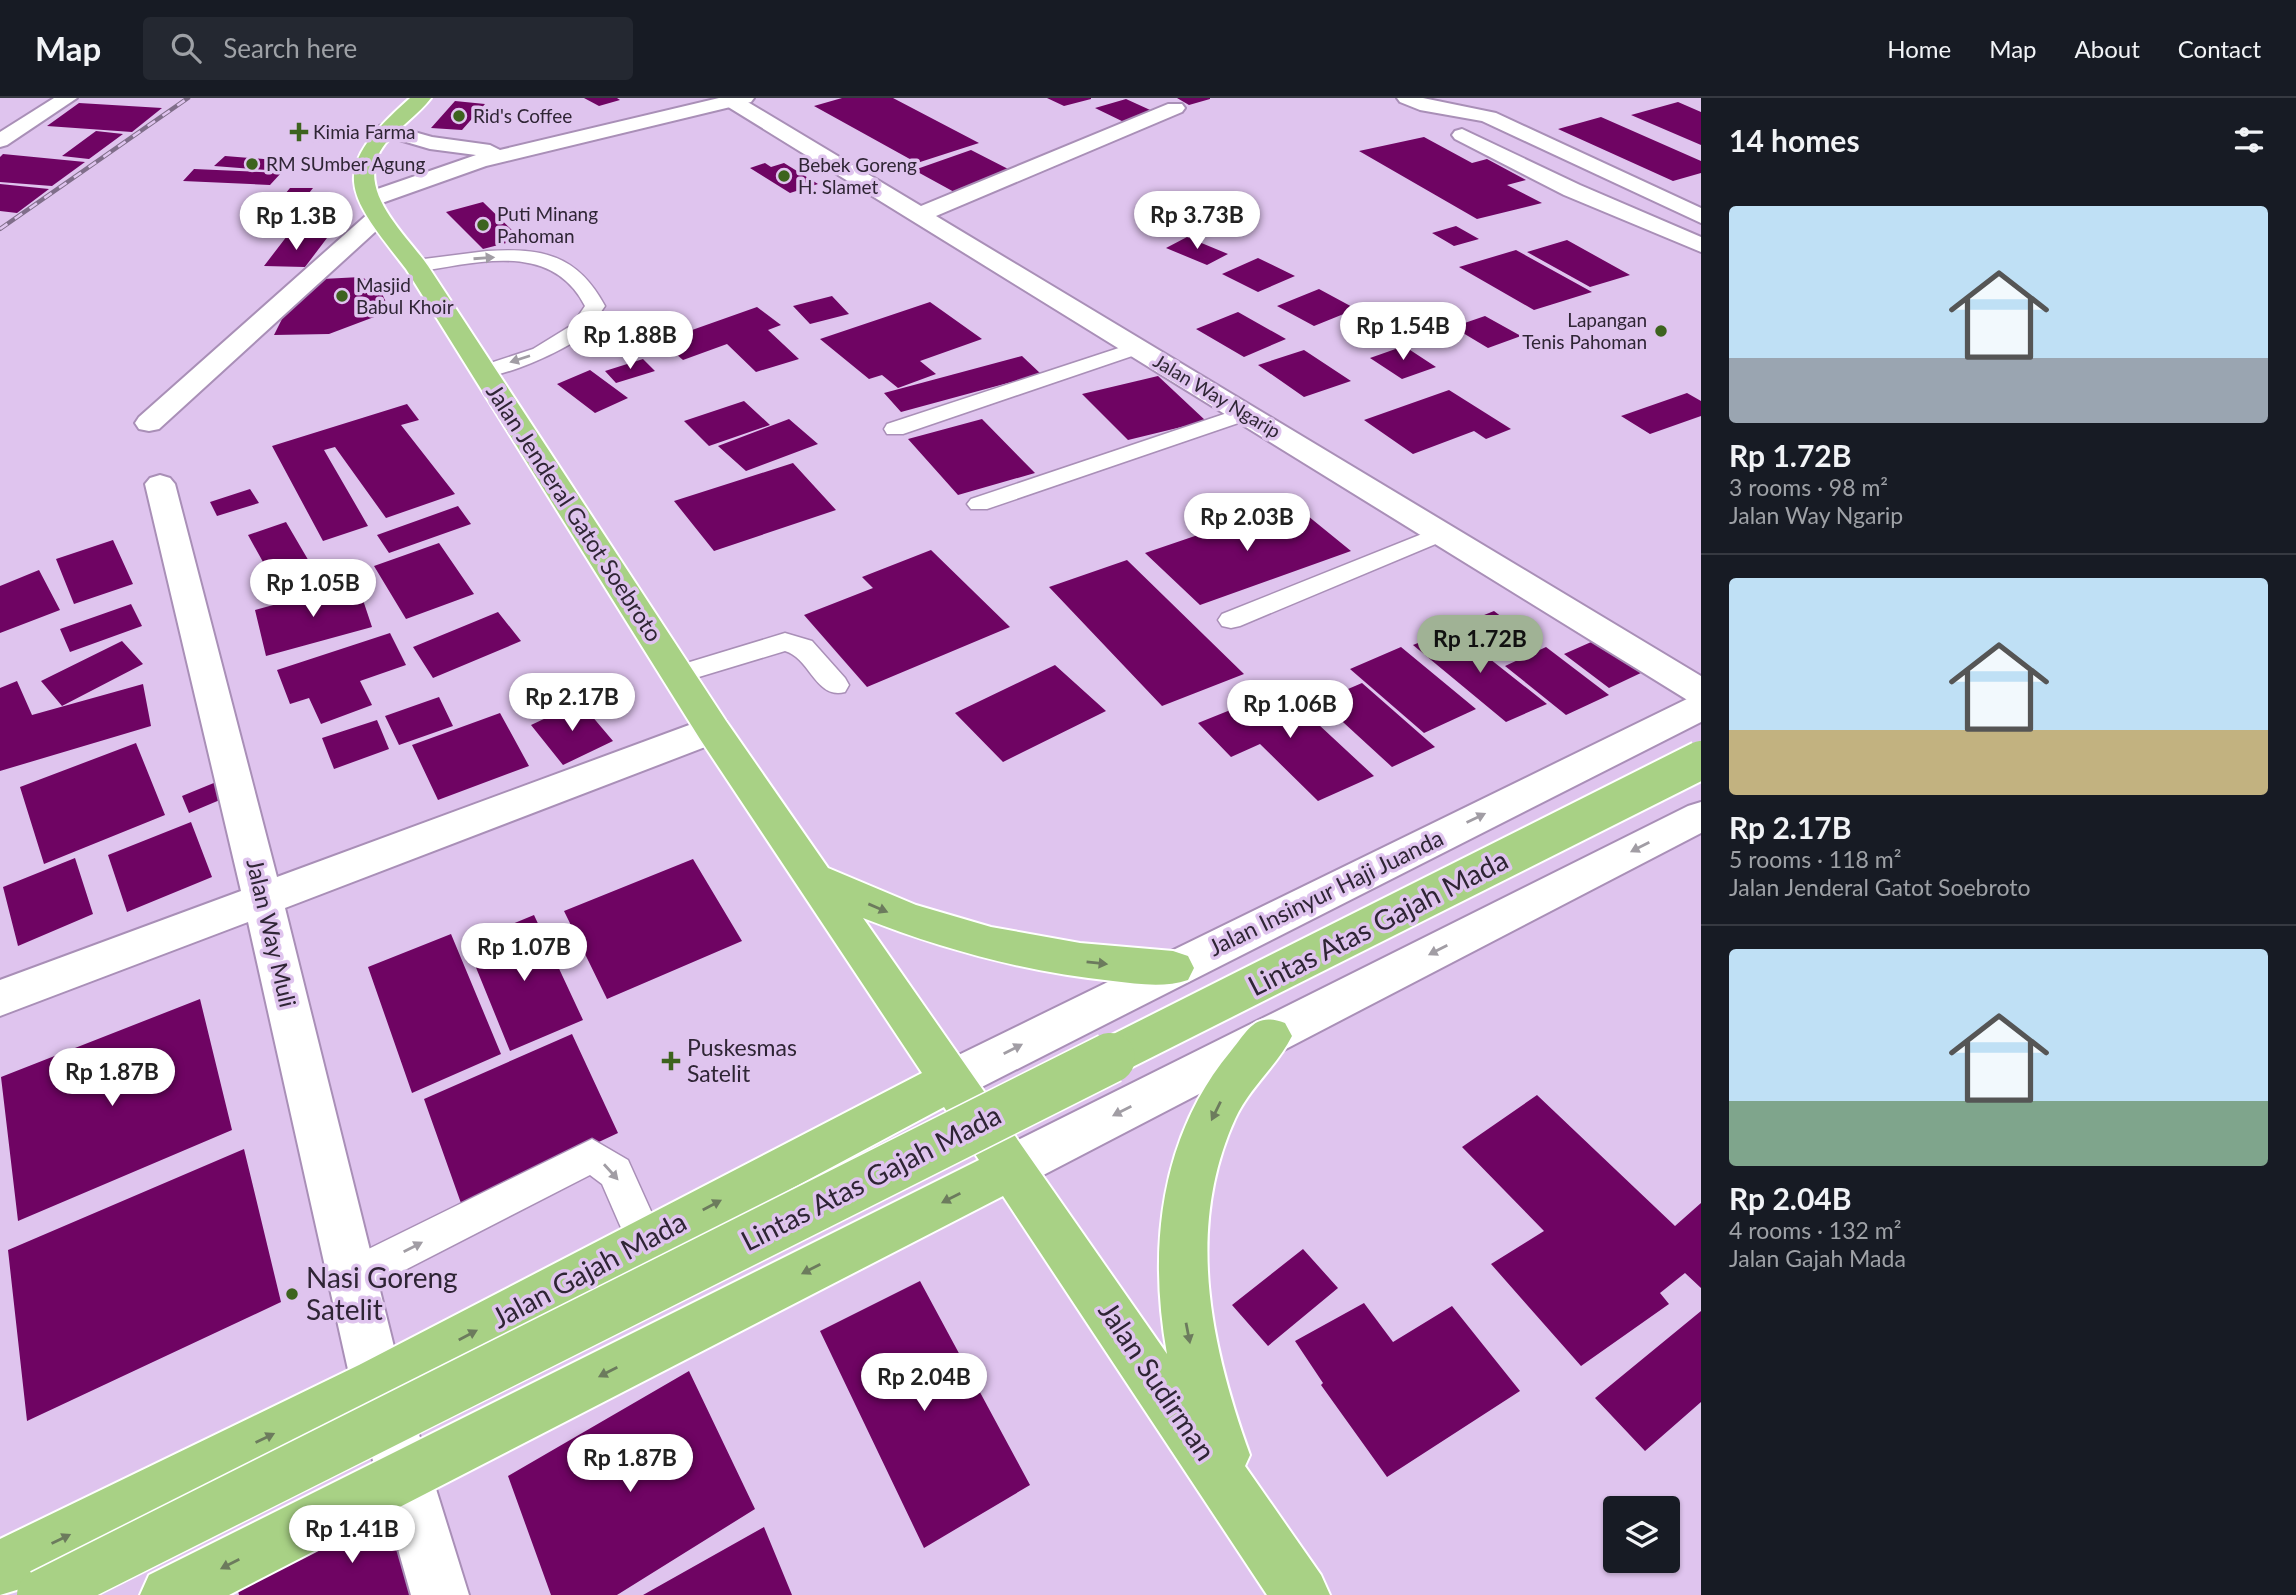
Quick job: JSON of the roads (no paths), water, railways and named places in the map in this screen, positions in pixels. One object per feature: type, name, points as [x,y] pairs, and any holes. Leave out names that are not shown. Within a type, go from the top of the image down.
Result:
[{"type":"main road","name":"Jalan Jenderal Gatot Soebroto","points":[[421,98],[386,130],[365,161],[364,179],[374,208],[416,266],[713,730],[1012,1167]]},
{"type":"main road","name":"Lintas Atas Gajah Mada","points":[[42,1595],[1701,760]]},
{"type":"main road","points":[[816,879],[895,915],[984,943],[1077,961],[1173,968]]},
{"type":"main road","points":[[1262,1536],[1232,1479],[1210,1422],[1184,1315],[1182,1267],[1184,1220],[1190,1178],[1203,1140],[1219,1104],[1239,1073],[1270,1036]]},
{"type":"main road","name":"Jalan Gajah Mada","points":[[0,1569],[377,1383],[952,1080]]},
{"type":"main road","points":[[169,1595],[1012,1167]]},
{"type":"main road","name":"Jalan Sudirman","points":[[1012,1167],[1301,1595]]},
{"type":"street","points":[[0,141],[67,98]]},
{"type":"street","points":[[1407,98],[1439,109],[1475,111],[1695,214],[1701,222],[1692,242],[1572,190],[1462,135]]},
{"type":"street","points":[[149,423],[374,208],[442,172],[517,151],[738,99]]},
{"type":"street","name":"Jalan Way Ngarip","points":[[738,99],[919,215],[1701,692]]},
{"type":"street","points":[[919,215],[1175,108]]},
{"type":"street","points":[[386,130],[456,148],[517,151]]},
{"type":"street","name":"Jalan Way Muli","points":[[160,484],[263,901],[377,1383],[440,1595]]},
{"type":"street","name":"Jalan Insinyur Haji Juanda","points":[[952,1080],[1701,708]]},
{"type":"street","points":[[0,998],[713,730]]},
{"type":"street","points":[[1012,1167],[1701,816]]},
{"type":"lane","points":[[416,266],[515,256],[555,263],[584,285],[595,306],[579,329],[540,353],[482,372]]},
{"type":"lane","points":[[895,429],[1137,348]]},
{"type":"lane","points":[[979,504],[1245,413]]},
{"type":"lane","points":[[1231,620],[1442,533]]},
{"type":"lane","points":[[678,674],[785,642],[803,647],[836,685]]},
{"type":"lane","points":[[352,1277],[592,1156],[615,1172],[645,1240]]},
{"type":"railway","points":[[0,229],[188,98]]},
{"type":"place","name":"Rid's Coffee","points":[[459,116]]},
{"type":"place","name":"Kimia Farma","points":[[299,132]]},
{"type":"place","name":"RM SUmber Agung","points":[[252,164]]},
{"type":"place","name":"Bebek Goreng H. Slamet","points":[[784,176]]},
{"type":"place","name":"Puti Minang Pahoman","points":[[483,225]]},
{"type":"place","name":"Masjid Babul Khoir","points":[[342,296]]},
{"type":"place","name":"Lapangan Tenis Pahoman","points":[[1661,331]]},
{"type":"place","name":"Puskesmas Satelit","points":[[671,1061]]},
{"type":"place","name":"Nasi Goreng Satelit","points":[[292,1294]]}]
